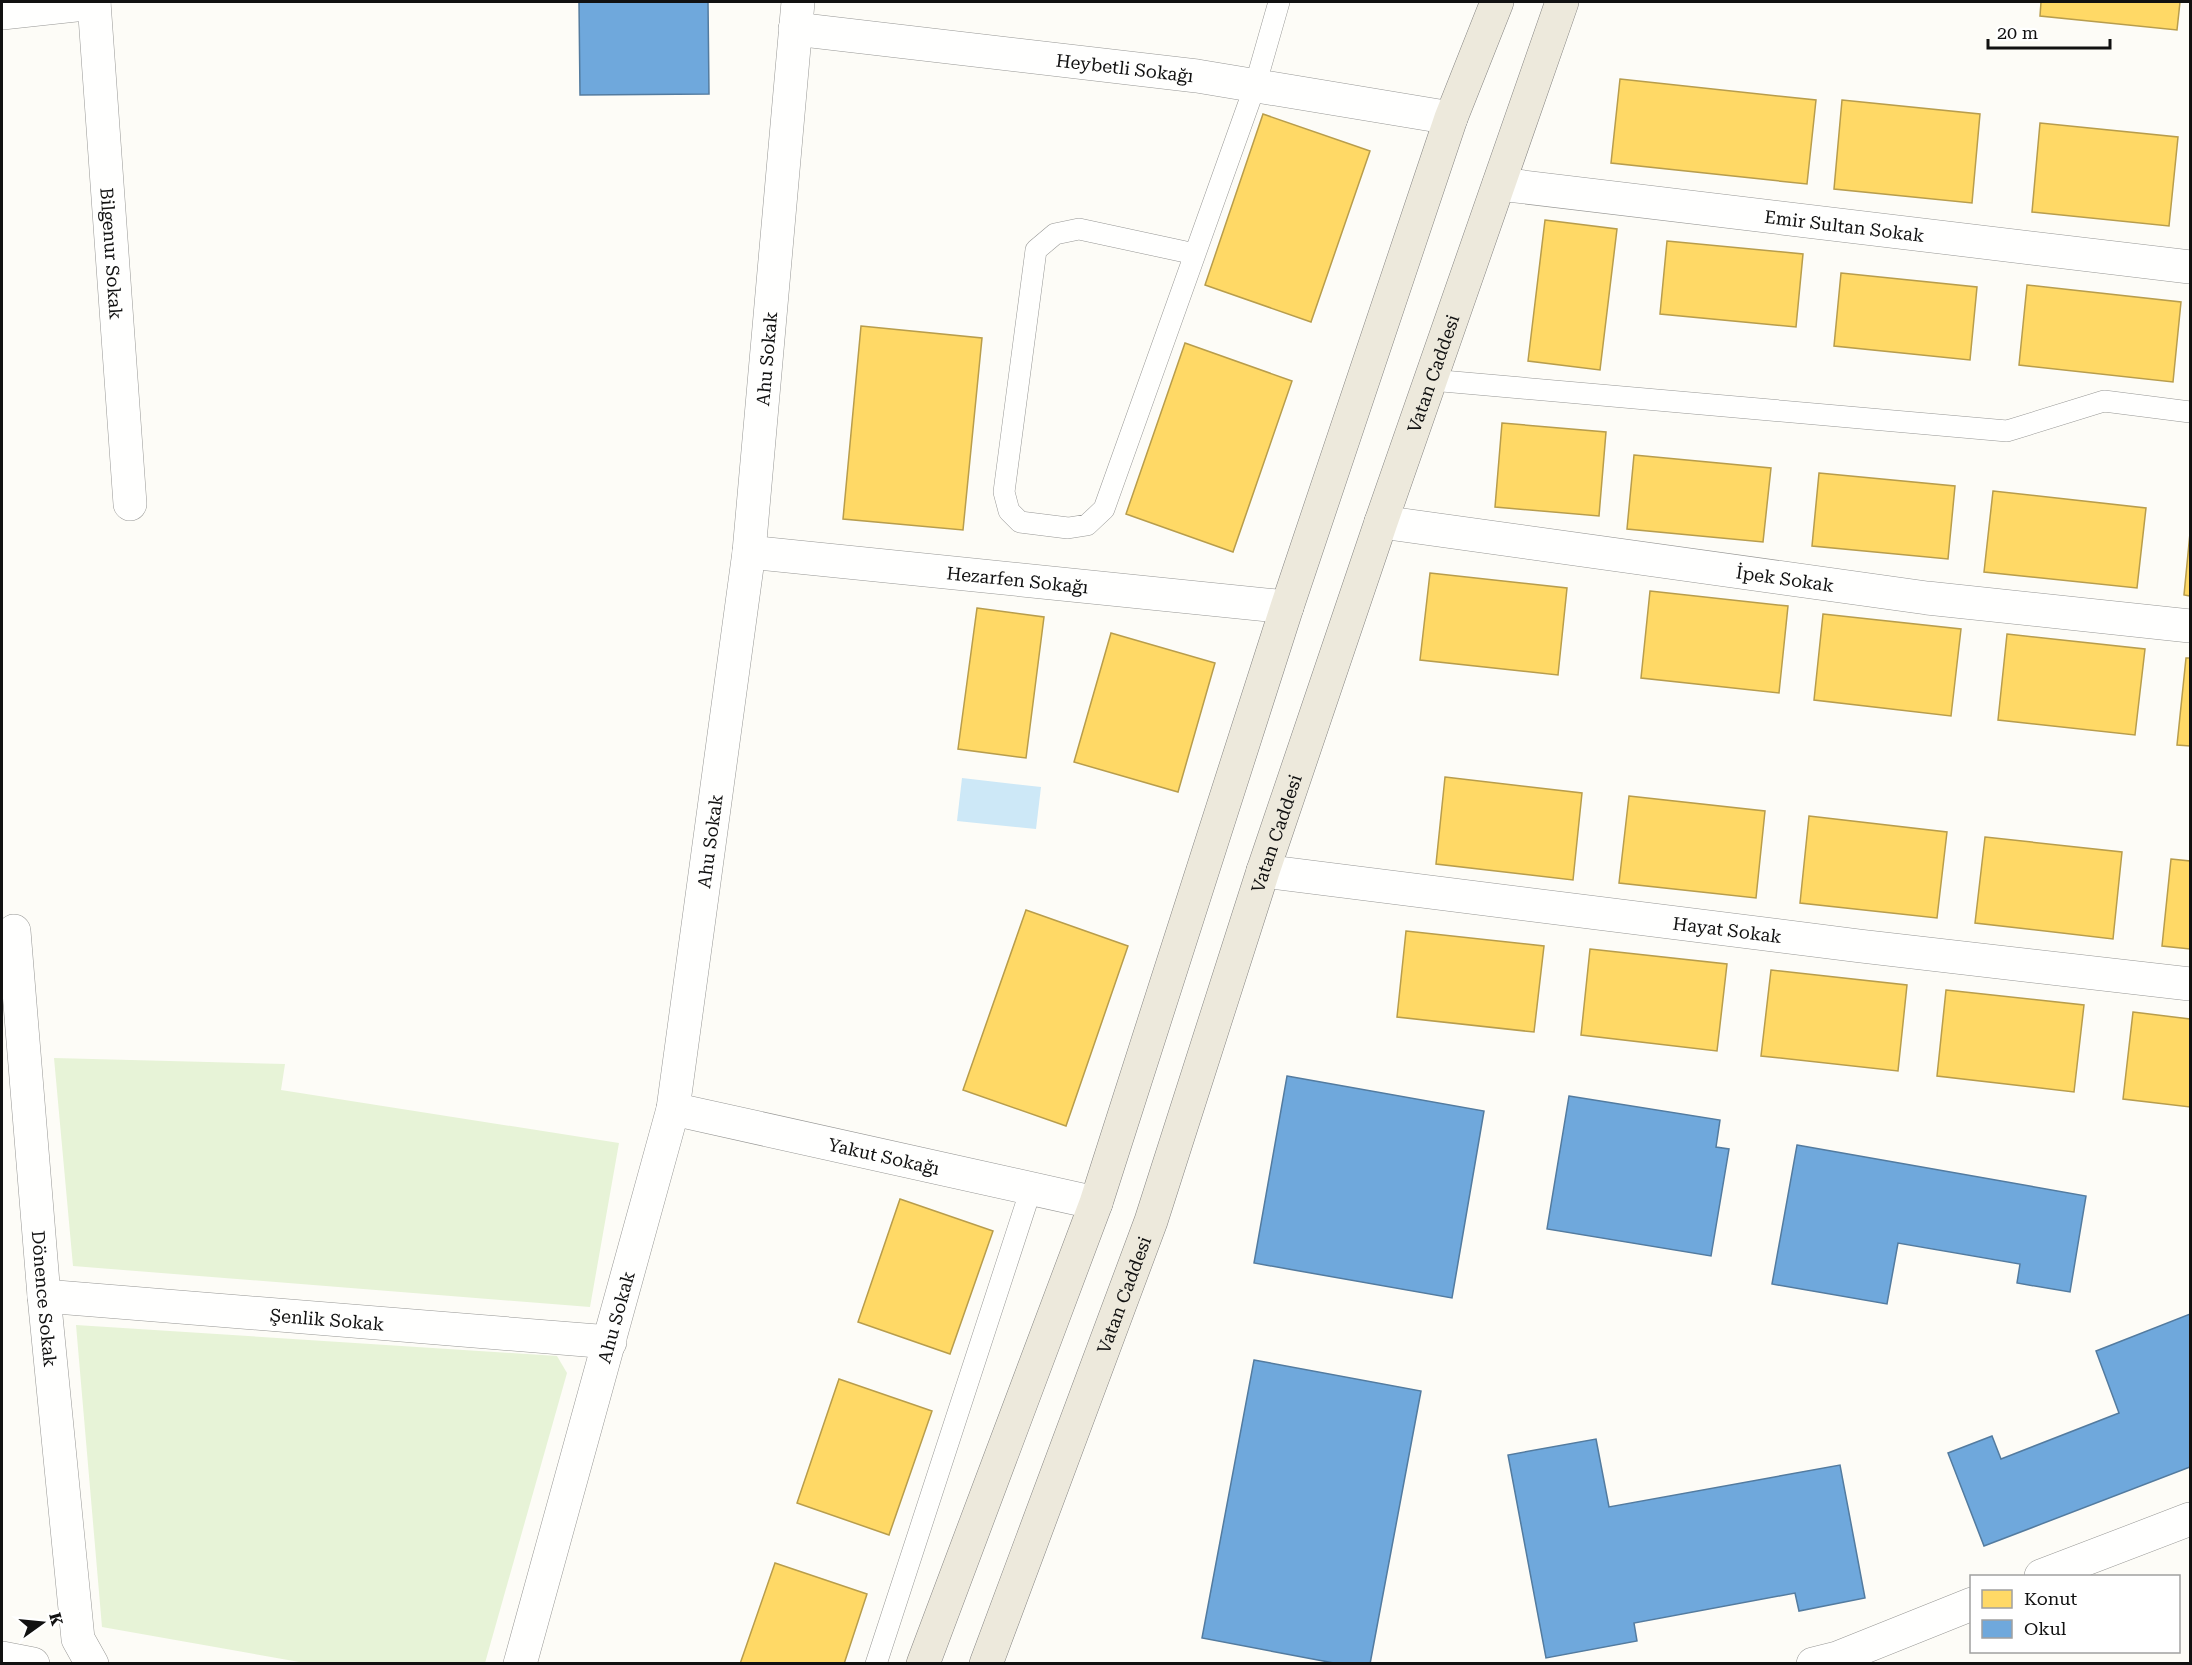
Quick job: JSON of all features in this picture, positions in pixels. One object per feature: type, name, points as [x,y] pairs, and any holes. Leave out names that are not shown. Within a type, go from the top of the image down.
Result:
[{"type":"main road","points":[[923,1664],[1096,1203],[1287,607],[1451,118],[1497,2]]},
{"type":"main road","name":"Vatan Caddesi","points":[[986,1664],[1151,1221],[1263,871],[1381,522],[1562,2]]},
{"type":"street","points":[[2,13],[94,2]]},
{"type":"street","name":"Bilgenur Sokak","points":[[94,2],[130,504]]},
{"type":"street","name":"Heybetli Sokağı","points":[[796,15],[1451,118]]},
{"type":"street","name":"Ahu Sokak","points":[[520,1664],[673,1109],[749,552],[796,15]]},
{"type":"street","name":"Emir Sultan Sokak","points":[[1499,184],[2190,267]]},
{"type":"street","name":"İpek Sokak","points":[[1381,522],[1927,598],[2190,626]]},
{"type":"street","name":"Hezarfen Sokağı","points":[[749,552],[1287,607]]},
{"type":"street","name":"Hayat Sokak","points":[[1263,871],[1860,946],[2190,984]]},
{"type":"street","name":"Dönence Sokak","points":[[14,931],[44,1296],[78,1638],[92,1664]]},
{"type":"street","name":"Yakut Sokağı","points":[[673,1109],[1096,1203]]},
{"type":"street","name":"Şenlik Sokak","points":[[44,1296],[610,1342]]},
{"type":"street","points":[[2044,1575],[2190,1519]]},
{"type":"street","points":[[1814,1664],[1837,1658],[1970,1604]]},
{"type":"street","points":[[2,1658],[33,1664]]},
{"type":"lane","points":[[1195,254],[1079,229],[1055,234],[1036,250],[1004,492],[1009,511],[1020,522],[1068,528],[1087,525],[1104,509],[1255,86],[1278,2]]},
{"type":"lane","points":[[1431,380],[2007,431],[2104,401],[2190,412]]},
{"type":"lane","points":[[876,1664],[1031,1189]]},
{"type":"green space","points":[[54,1058],[285,1064],[281,1090],[619,1143],[590,1307],[73,1266]]},
{"type":"green space","points":[[76,1325],[557,1356],[567,1373],[485,1663],[305,1663],[102,1627]]},
{"type":"water","points":[[962,778],[1041,787],[1036,829],[957,821]]},
{"type":"building: Konut","points":[[2041,2],[2180,2],[2177,30],[2040,16]]},
{"type":"building: Konut","points":[[1620,79],[1816,100],[1807,184],[1611,163]]},
{"type":"building: Konut","points":[[1842,100],[1980,114],[1972,203],[1834,189]]},
{"type":"building: Konut","points":[[1263,114],[1370,151],[1311,322],[1205,285]]},
{"type":"building: Konut","points":[[2040,123],[2178,137],[2169,226],[2032,212]]},
{"type":"building: Konut","points":[[1545,220],[1617,229],[1600,370],[1528,361]]},
{"type":"building: Konut","points":[[1667,241],[1803,254],[1796,327],[1660,314]]},
{"type":"building: Konut","points":[[1841,273],[1977,287],[1970,360],[1834,346]]},
{"type":"building: Konut","points":[[2027,285],[2181,302],[2173,382],[2019,365]]},
{"type":"building: Konut","points":[[861,326],[982,338],[963,530],[843,519]]},
{"type":"building: Konut","points":[[1185,343],[1292,381],[1233,552],[1126,514]]},
{"type":"building: Konut","points":[[1502,423],[1606,432],[1599,516],[1495,507]]},
{"type":"building: Konut","points":[[1634,455],[1771,468],[1763,542],[1627,529]]},
{"type":"building: Konut","points":[[1819,473],[1955,486],[1948,559],[1812,546]]},
{"type":"building: Konut","points":[[1993,491],[2146,508],[2137,588],[1984,572]]},
{"type":"building: Konut","points":[[2190,533],[2190,596],[2184,595]]},
{"type":"building: Konut","points":[[1430,573],[1567,588],[1558,675],[1420,660]]},
{"type":"building: Konut","points":[[1650,591],[1788,606],[1779,693],[1641,678]]},
{"type":"building: Konut","points":[[977,608],[1044,617],[1026,758],[958,749]]},
{"type":"building: Konut","points":[[1823,614],[1961,629],[1951,716],[1814,700]]},
{"type":"building: Konut","points":[[1111,633],[1215,663],[1178,792],[1074,762]]},
{"type":"building: Konut","points":[[2007,634],[2145,649],[2135,735],[1998,720]]},
{"type":"building: Konut","points":[[2186,658],[2190,658],[2190,746],[2177,745]]},
{"type":"building: Konut","points":[[1445,777],[1582,793],[1573,880],[1436,864]]},
{"type":"building: Konut","points":[[1629,796],[1765,811],[1756,898],[1619,883]]},
{"type":"building: Konut","points":[[1809,816],[1947,832],[1937,918],[1800,903]]},
{"type":"building: Konut","points":[[1985,837],[2122,852],[2113,939],[1975,923]]},
{"type":"building: Konut","points":[[2171,859],[2190,861],[2190,949],[2162,946]]},
{"type":"building: Konut","points":[[1026,910],[1128,946],[1066,1126],[963,1090]]},
{"type":"building: Konut","points":[[1406,931],[1544,946],[1534,1032],[1397,1017]]},
{"type":"building: Konut","points":[[1590,949],[1727,964],[1717,1051],[1581,1035]]},
{"type":"building: Konut","points":[[1771,970],[1907,985],[1898,1071],[1761,1056]]},
{"type":"building: Konut","points":[[1946,990],[2084,1005],[2074,1092],[1937,1076]]},
{"type":"building: Konut","points":[[2133,1012],[2190,1019],[2190,1107],[2123,1099]]},
{"type":"building: Konut","points":[[900,1199],[993,1231],[950,1354],[858,1322]]},
{"type":"building: Konut","points":[[839,1379],[932,1411],[889,1535],[797,1503]]},
{"type":"building: Konut","points":[[775,1563],[867,1594],[844,1664],[740,1664]]},
{"type":"building: Okul","points":[[579,2],[708,2],[709,94],[580,95]]},
{"type":"building: Okul","points":[[1287,1076],[1484,1111],[1452,1298],[1254,1263]]},
{"type":"building: Okul","points":[[1569,1096],[1720,1120],[1716,1147],[1729,1149],[1711,1256],[1547,1229]]},
{"type":"building: Okul","points":[[1797,1145],[2086,1196],[2070,1292],[2017,1283],[2020,1264],[1898,1243],[1887,1304],[1772,1284]]},
{"type":"building: Okul","points":[[2190,1314],[2190,1467],[1984,1546],[1948,1453],[1992,1436],[2001,1459],[2119,1413],[2096,1351]]},
{"type":"building: Okul","points":[[1254,1360],[1421,1391],[1370,1664],[1339,1664],[1202,1638]]},
{"type":"building: Okul","points":[[1596,1439],[1609,1507],[1840,1465],[1865,1598],[1799,1611],[1795,1593],[1634,1623],[1637,1641],[1546,1658],[1508,1455]]}]
